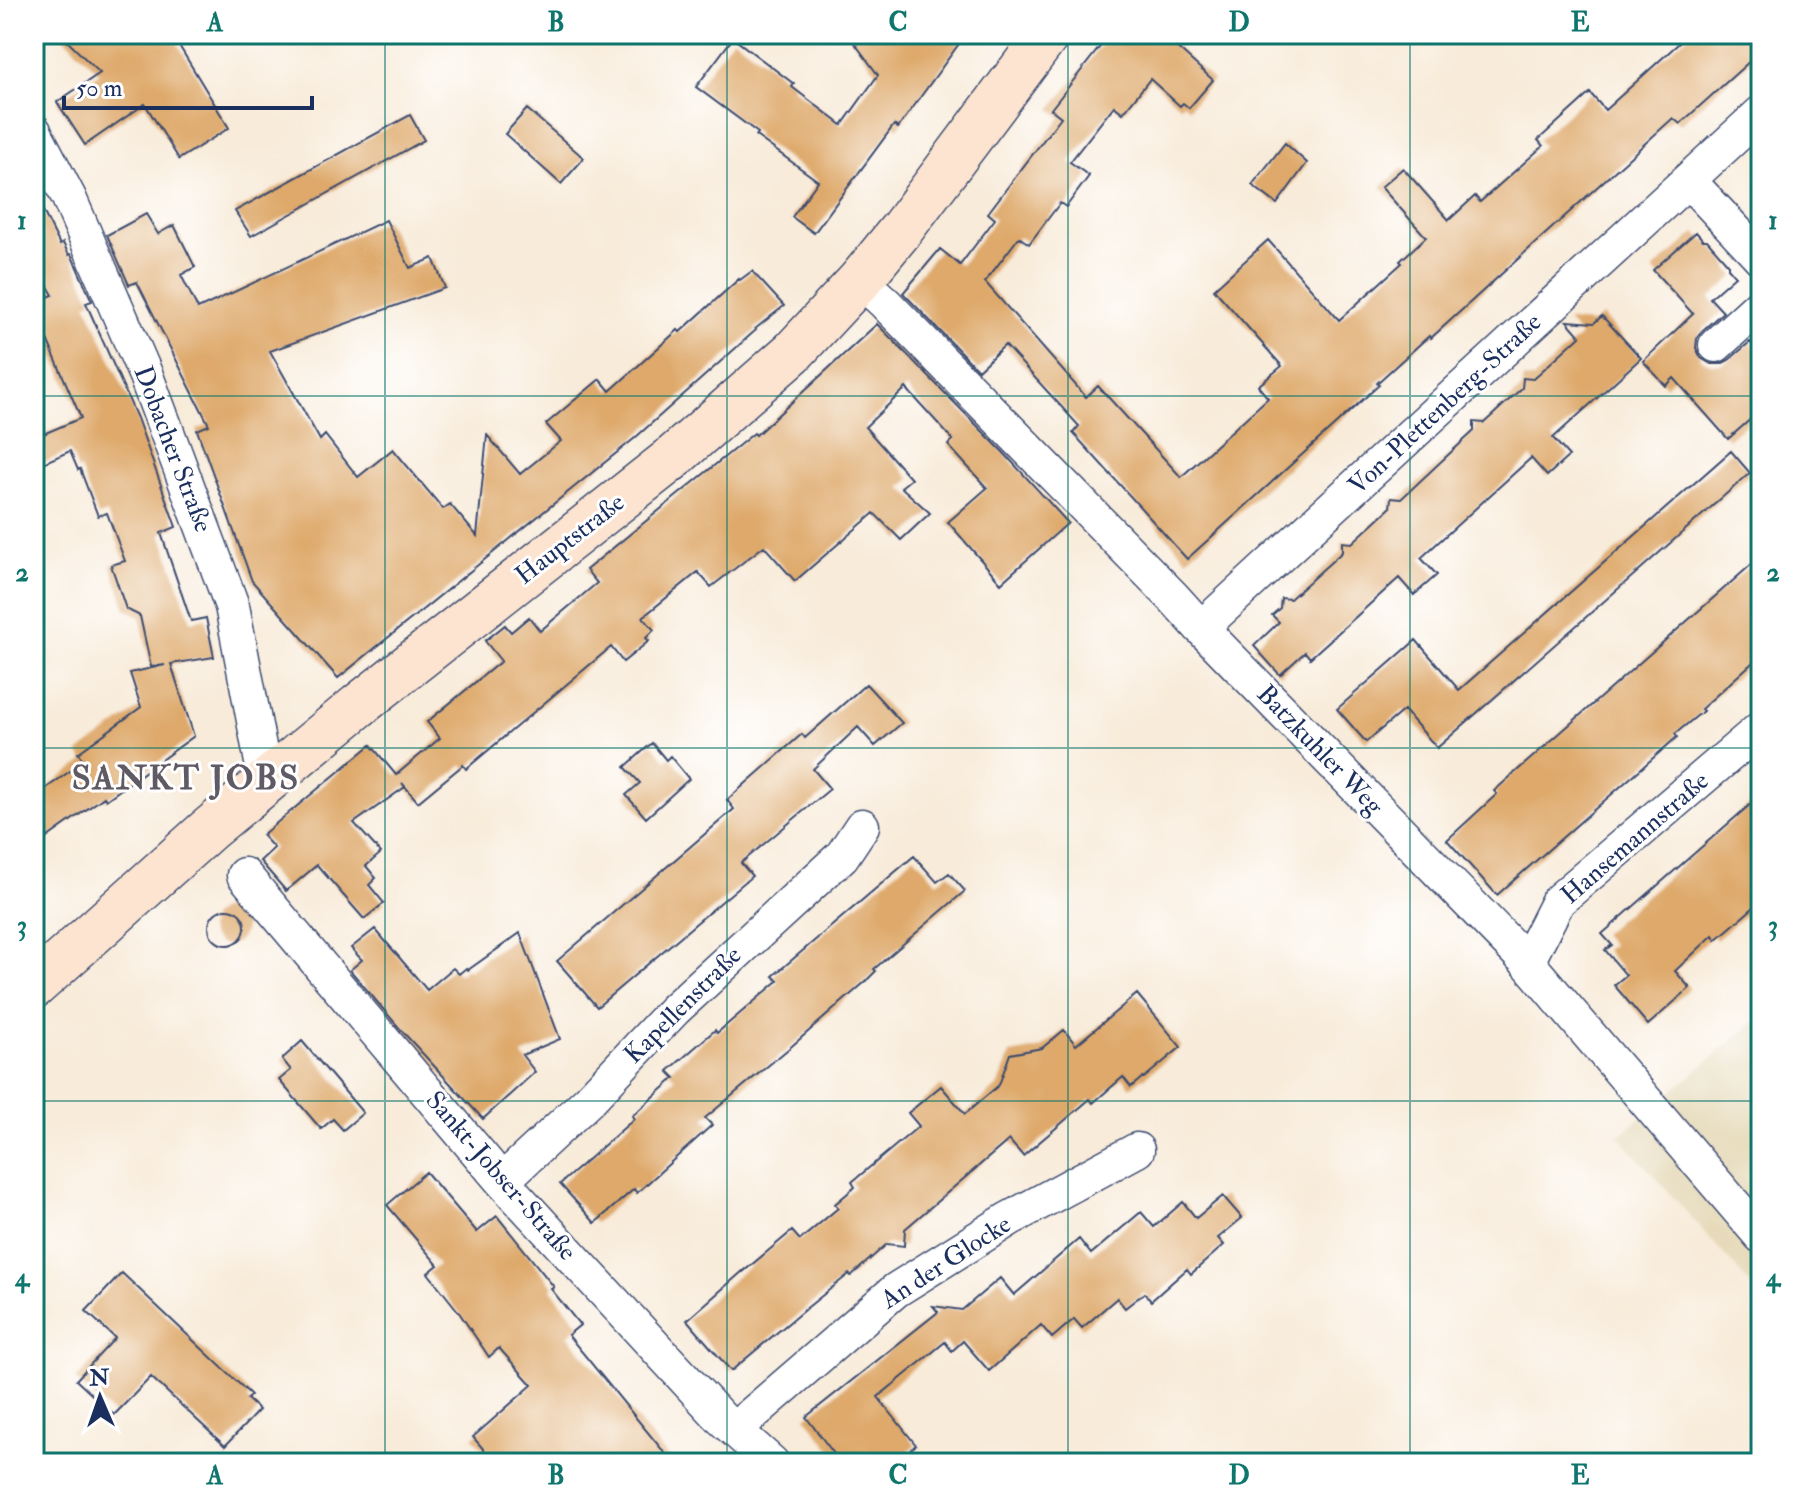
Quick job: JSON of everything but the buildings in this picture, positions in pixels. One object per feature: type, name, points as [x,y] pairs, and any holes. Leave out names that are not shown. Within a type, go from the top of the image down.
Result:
[{"type":"main road","name":"Hauptstraße","points":[[34,986],[208,830],[358,706],[680,452],[793,352],[860,280],[930,193],[1048,34]]},
{"type":"street","name":"Von-Plettenberg-Straße","points":[[1201,628],[1761,113]]},
{"type":"street","name":"Dobacher Straße","points":[[34,131],[69,198],[146,376],[232,606],[266,783]]},
{"type":"street","points":[[1688,180],[1761,258]]},
{"type":"street","name":"Batzkuhler Weg","points":[[860,280],[1151,574],[1527,962],[1761,1236]]},
{"type":"street","points":[[1716,345],[1761,304]]},
{"type":"street","name":"Hansemannstraße","points":[[1527,962],[1558,901],[1761,728]]},
{"type":"street","name":"Kapellenstraße","points":[[502,1181],[589,1100],[674,1010],[842,856],[862,826]]},
{"type":"street","name":"Sankt-Jobser-Straße","points":[[244,875],[502,1181],[721,1418],[772,1463]]},
{"type":"street","name":"An der Glocke","points":[[735,1429],[896,1290],[1009,1219],[1137,1150]]},
{"type":"shaded area","points":[[1761,1017],[1761,1296],[1619,1136]]},
{"type":"district","name":"SANKT JOBS","points":[[186,778]]}]
